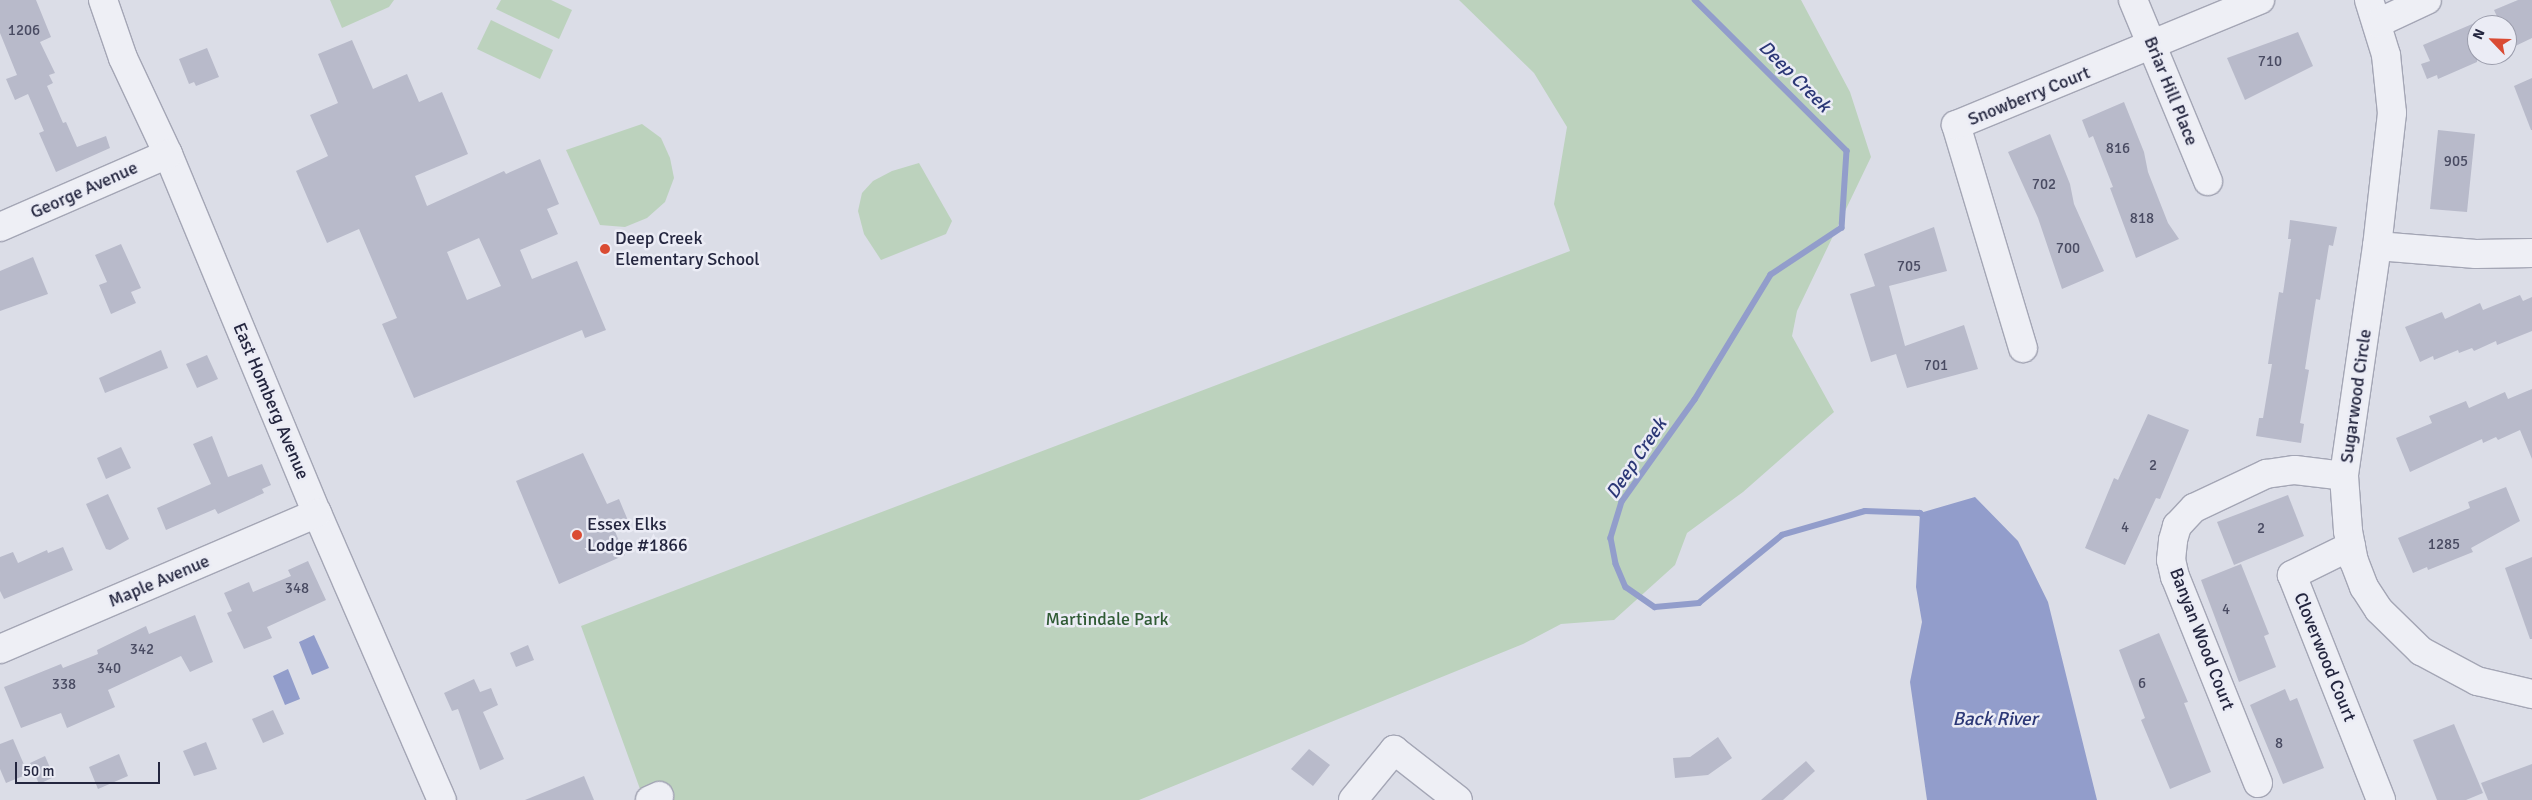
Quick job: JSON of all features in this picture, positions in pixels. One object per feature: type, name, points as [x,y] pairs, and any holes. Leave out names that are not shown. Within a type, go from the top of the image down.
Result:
[{"type":"street","name":"East Homberg Avenue","points":[[103,0],[124,58],[168,154],[317,513],[442,800]]},
{"type":"street","name":"Briar Hill Place","points":[[2133,0],[2208,181]]},
{"type":"street","name":"Snowberry Court","points":[[2023,348],[1956,125],[2153,46],[2260,0]]},
{"type":"street","points":[[2373,11],[2427,0]]},
{"type":"street","name":"Sugarwood Circle","points":[[2373,11],[2391,84],[2392,113],[2377,246],[2344,476],[2351,546],[2364,587],[2379,610],[2421,651],[2477,681],[2532,694]]},
{"type":"street","name":"George Avenue","points":[[0,227],[168,154]]},
{"type":"street","points":[[2377,246],[2476,254],[2532,253]]},
{"type":"street","name":"Banyan Wood Court","points":[[2258,783],[2175,578],[2171,560],[2173,540],[2177,526],[2194,508],[2266,474],[2295,470],[2344,476]]},
{"type":"street","name":"Maple Avenue","points":[[0,649],[317,513]]},
{"type":"street","name":"Cloverwood Court","points":[[2351,546],[2292,575],[2381,800]]},
{"type":"street","points":[[1353,800],[1394,750],[1458,800]]},
{"type":"green space","points":[[330,0],[394,0],[389,7],[342,28]]},
{"type":"green space","points":[[501,0],[551,0],[572,10],[559,39],[496,9]]},
{"type":"green space","name":"Martindale Park","points":[[1459,0],[1801,0],[1850,92],[1871,157],[1797,311],[1792,336],[1834,412],[1743,492],[1687,533],[1675,565],[1614,620],[1561,624],[1523,644],[1139,800],[644,800],[581,626],[1570,251],[1554,204],[1567,127],[1534,73]]},
{"type":"green space","points":[[491,20],[553,50],[540,79],[477,49]]},
{"type":"green space","points":[[642,124],[661,138],[670,158],[674,178],[665,202],[647,218],[625,227],[600,225],[566,150]]},
{"type":"green space","points":[[919,163],[952,221],[946,234],[881,260],[864,234],[858,211],[862,193],[873,181],[892,171]]},
{"type":"water","name":"Back River","points":[[1975,497],[2018,541],[2048,602],[2097,800],[1927,800],[1910,682],[1922,622],[1916,587],[1920,513]]},
{"type":"water","points":[[314,635],[329,668],[312,675],[299,642]]},
{"type":"water","points":[[288,669],[300,699],[285,705],[273,676]]},
{"type":"building","points":[[0,0],[36,0],[51,37],[40,42],[55,73],[49,75],[53,83],[47,86],[63,123],[66,122],[77,147],[106,136],[110,148],[56,172],[39,133],[44,131],[28,94],[15,100],[6,79],[17,75],[0,33]]},
{"type":"building","points":[[2518,0],[2532,0],[2532,38],[2517,45],[2517,15],[2496,15],[2494,10]]},
{"type":"building","points":[[2467,26],[2467,65],[2470,65],[2438,79],[2437,75],[2427,79],[2421,64],[2430,61],[2423,45]]},
{"type":"building","points":[[2298,32],[2313,66],[2245,100],[2227,58]]},
{"type":"building","points":[[352,40],[373,89],[407,74],[419,102],[442,92],[468,154],[415,176],[427,206],[504,171],[506,174],[540,159],[559,204],[547,209],[558,234],[520,250],[532,279],[577,261],[606,330],[585,338],[582,330],[414,398],[382,324],[397,318],[359,229],[327,243],[296,171],[328,156],[310,115],[338,103],[318,54]],"holes":[[[479,238],[501,286],[467,300],[447,252]]]},
{"type":"building","points":[[207,48],[219,77],[196,86],[194,82],[189,84],[179,59]]},
{"type":"building","points":[[2532,78],[2532,130],[2531,130],[2514,86]]},
{"type":"building","points":[[2124,102],[2144,152],[2148,172],[2168,223],[2179,239],[2136,258],[2110,188],[2113,187],[2093,136],[2089,138],[2082,120]]},
{"type":"building","points":[[2438,130],[2475,134],[2467,212],[2430,209]]},
{"type":"building","points":[[2050,134],[2070,184],[2074,204],[2104,271],[2062,289],[2038,218],[2008,152]]},
{"type":"building","points":[[2290,220],[2337,227],[2333,246],[2329,245],[2320,300],[2316,299],[2305,369],[2309,370],[2300,423],[2304,424],[2301,443],[2256,436],[2259,418],[2263,418],[2272,364],[2268,364],[2279,292],[2283,293],[2291,239],[2288,239]]},
{"type":"building","points":[[1934,227],[1947,271],[1889,286],[1905,346],[1964,325],[1978,369],[1907,388],[1896,354],[1871,362],[1850,294],[1875,286],[1864,254]]},
{"type":"building","points":[[121,244],[141,288],[131,292],[136,303],[111,314],[99,285],[107,282],[95,255]]},
{"type":"building","points":[[33,257],[48,294],[0,311],[0,271]]},
{"type":"building","points":[[2520,295],[2523,301],[2532,297],[2532,331],[2497,345],[2496,341],[2474,351],[2472,348],[2459,353],[2458,350],[2434,360],[2433,356],[2420,362],[2405,327],[2442,312],[2445,319],[2480,303],[2483,310]]},
{"type":"building","points":[[161,350],[168,368],[105,393],[99,378]]},
{"type":"building","points":[[207,355],[218,379],[197,388],[186,364]]},
{"type":"building","points":[[2532,389],[2532,459],[2520,430],[2498,440],[2496,437],[2483,443],[2482,439],[2410,472],[2396,438],[2432,423],[2429,416],[2466,401],[2469,408],[2505,392],[2508,399]]},
{"type":"building","points":[[2148,414],[2189,430],[2160,499],[2156,498],[2125,565],[2085,548],[2114,478],[2118,480]]},
{"type":"building","points":[[212,436],[228,477],[262,464],[271,485],[262,489],[264,493],[218,514],[215,509],[166,530],[157,508],[211,484],[193,444]]},
{"type":"building","points":[[121,447],[131,468],[106,479],[97,458]]},
{"type":"building","name":"Essex Elks Lodge #1866","points":[[583,453],[607,504],[619,499],[629,523],[614,529],[625,555],[559,584],[516,481]]},
{"type":"building","points":[[2506,487],[2520,521],[2471,548],[2473,552],[2428,570],[2427,567],[2413,573],[2398,538],[2470,508],[2468,502]]},
{"type":"building","points":[[108,494],[129,539],[110,550],[106,549],[86,504]]},
{"type":"building","points":[[2288,495],[2304,536],[2234,565],[2217,522]]},
{"type":"building","points":[[63,547],[73,570],[4,599],[0,591],[0,557],[13,552],[18,563],[47,550],[48,553]]},
{"type":"building","points":[[2532,557],[2532,639],[2530,639],[2505,568]]},
{"type":"building","points":[[308,561],[326,600],[267,627],[272,638],[244,649],[227,613],[232,611],[224,593],[249,582],[253,592],[291,576],[288,570]]},
{"type":"building","points":[[2241,564],[2269,634],[2264,636],[2276,667],[2239,682],[2201,580]]},
{"type":"building","points":[[195,615],[213,662],[190,672],[181,656],[108,690],[115,707],[67,728],[61,713],[21,728],[4,687],[61,664],[63,668],[98,654],[97,650],[146,626],[149,634]]},
{"type":"building","points":[[2159,633],[2188,702],[2184,703],[2211,772],[2170,789],[2141,720],[2145,718],[2119,650]]},
{"type":"building","points":[[528,645],[534,660],[516,667],[510,653]]},
{"type":"building","points":[[474,679],[480,692],[491,688],[498,705],[483,712],[504,759],[480,770],[458,709],[452,711],[444,693]]},
{"type":"building","points":[[2285,689],[2290,701],[2297,698],[2324,768],[2283,784],[2250,705]]},
{"type":"building","points":[[273,710],[284,734],[263,743],[252,719]]},
{"type":"building","points":[[2454,724],[2483,793],[2466,800],[2437,800],[2413,740]]},
{"type":"building","points":[[1718,737],[1732,758],[1708,775],[1675,778],[1673,758],[1690,757]]},
{"type":"building","points":[[13,739],[28,774],[6,783],[0,769],[0,744]]},
{"type":"building","points":[[206,742],[217,769],[194,776],[183,751]]},
{"type":"building","points":[[1309,749],[1330,765],[1313,786],[1291,769]]},
{"type":"building","points":[[119,754],[128,776],[98,789],[89,767]]},
{"type":"building","points":[[45,756],[54,777],[39,784],[30,763]]},
{"type":"building","points":[[1806,761],[1815,771],[1783,800],[1761,800]]},
{"type":"building","points":[[2532,764],[2532,800],[2488,800],[2481,783]]},
{"type":"building","points":[[584,776],[594,800],[525,800]]},
{"type":"waterway","name":"Deep Creek","points":[[1695,0],[1847,151],[1842,228],[1771,275],[1695,400],[1622,502],[1611,538],[1616,564],[1626,587],[1655,607],[1699,603],[1782,535],[1865,511],[1920,513],[1926,517]]},
{"type":"place","name":"Deep Creek Elementary School","points":[[605,249]]},
{"type":"place","name":"Essex Elks Lodge #1866","points":[[577,535]]}]
